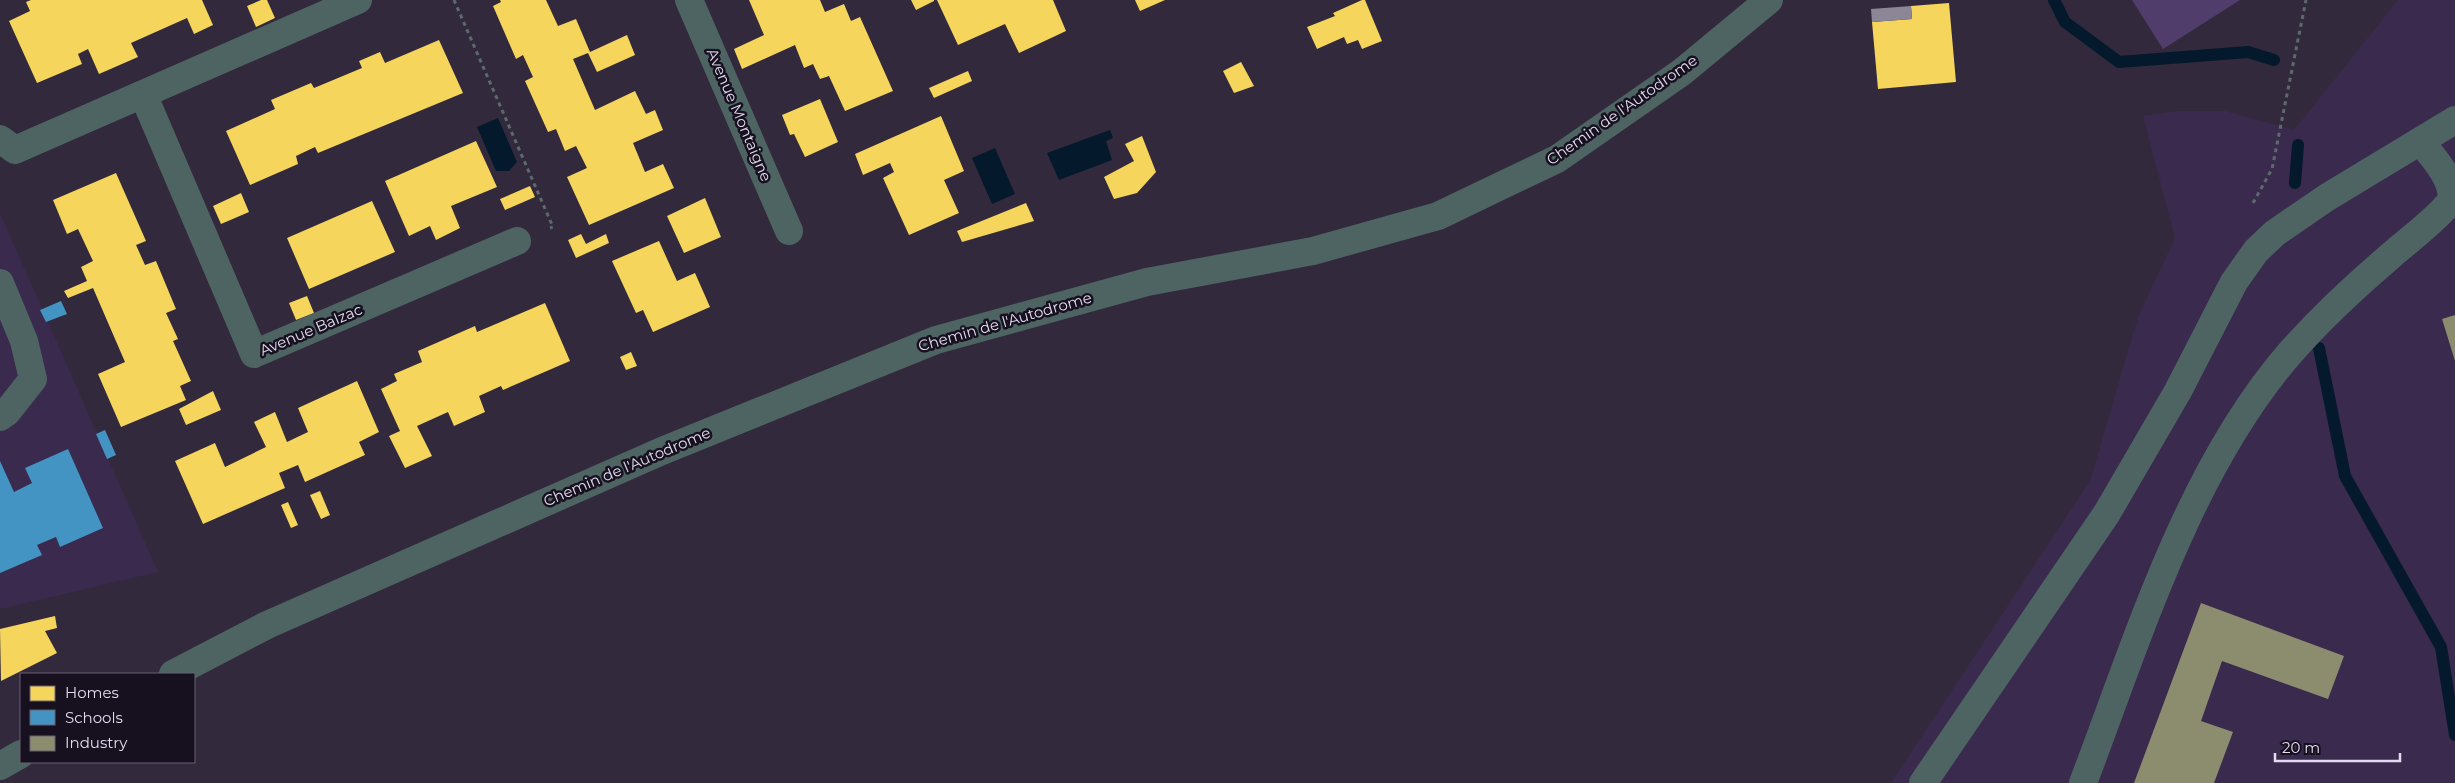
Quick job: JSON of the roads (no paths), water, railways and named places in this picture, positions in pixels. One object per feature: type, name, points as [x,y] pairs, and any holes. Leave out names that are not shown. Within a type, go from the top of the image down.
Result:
[{"type":"street","points":[[0,139],[15,150],[358,0]]},
{"type":"street","name":"Avenue Montaigne","points":[[689,0],[789,231]]},
{"type":"street","name":"Chemin de l'Autodrome","points":[[175,673],[267,625],[662,451],[936,340],[1147,282],[1313,251],[1438,216],[1557,159],[1682,72],[1769,0]]},
{"type":"street","name":"Avenue Balzac","points":[[143,94],[254,354],[517,241]]},
{"type":"street","points":[[1923,783],[2107,513],[2178,391],[2234,282],[2256,252],[2274,233],[2326,198],[2455,120]]},
{"type":"street","points":[[2084,783],[2162,577],[2210,470],[2247,410],[2289,354],[2363,279],[2451,201],[2454,194],[2448,178],[2420,140]]},
{"type":"street","points":[[0,283],[24,341],[33,379],[7,412],[0,417]]},
{"type":"street","points":[[0,766],[20,755]]},
{"type":"water","points":[[498,118],[517,162],[509,171],[496,171],[477,127]]},
{"type":"water","points":[[1110,130],[1113,138],[1106,141],[1112,160],[1059,180],[1047,153]]},
{"type":"water","points":[[995,148],[1015,194],[992,204],[972,158]]},
{"type":"waterway","points":[[2054,0],[2065,22],[2119,62],[2248,52],[2274,60]]},
{"type":"waterway","points":[[2295,183],[2298,145]]},
{"type":"waterway","points":[[2319,348],[2345,476],[2441,647],[2455,735]]}]
